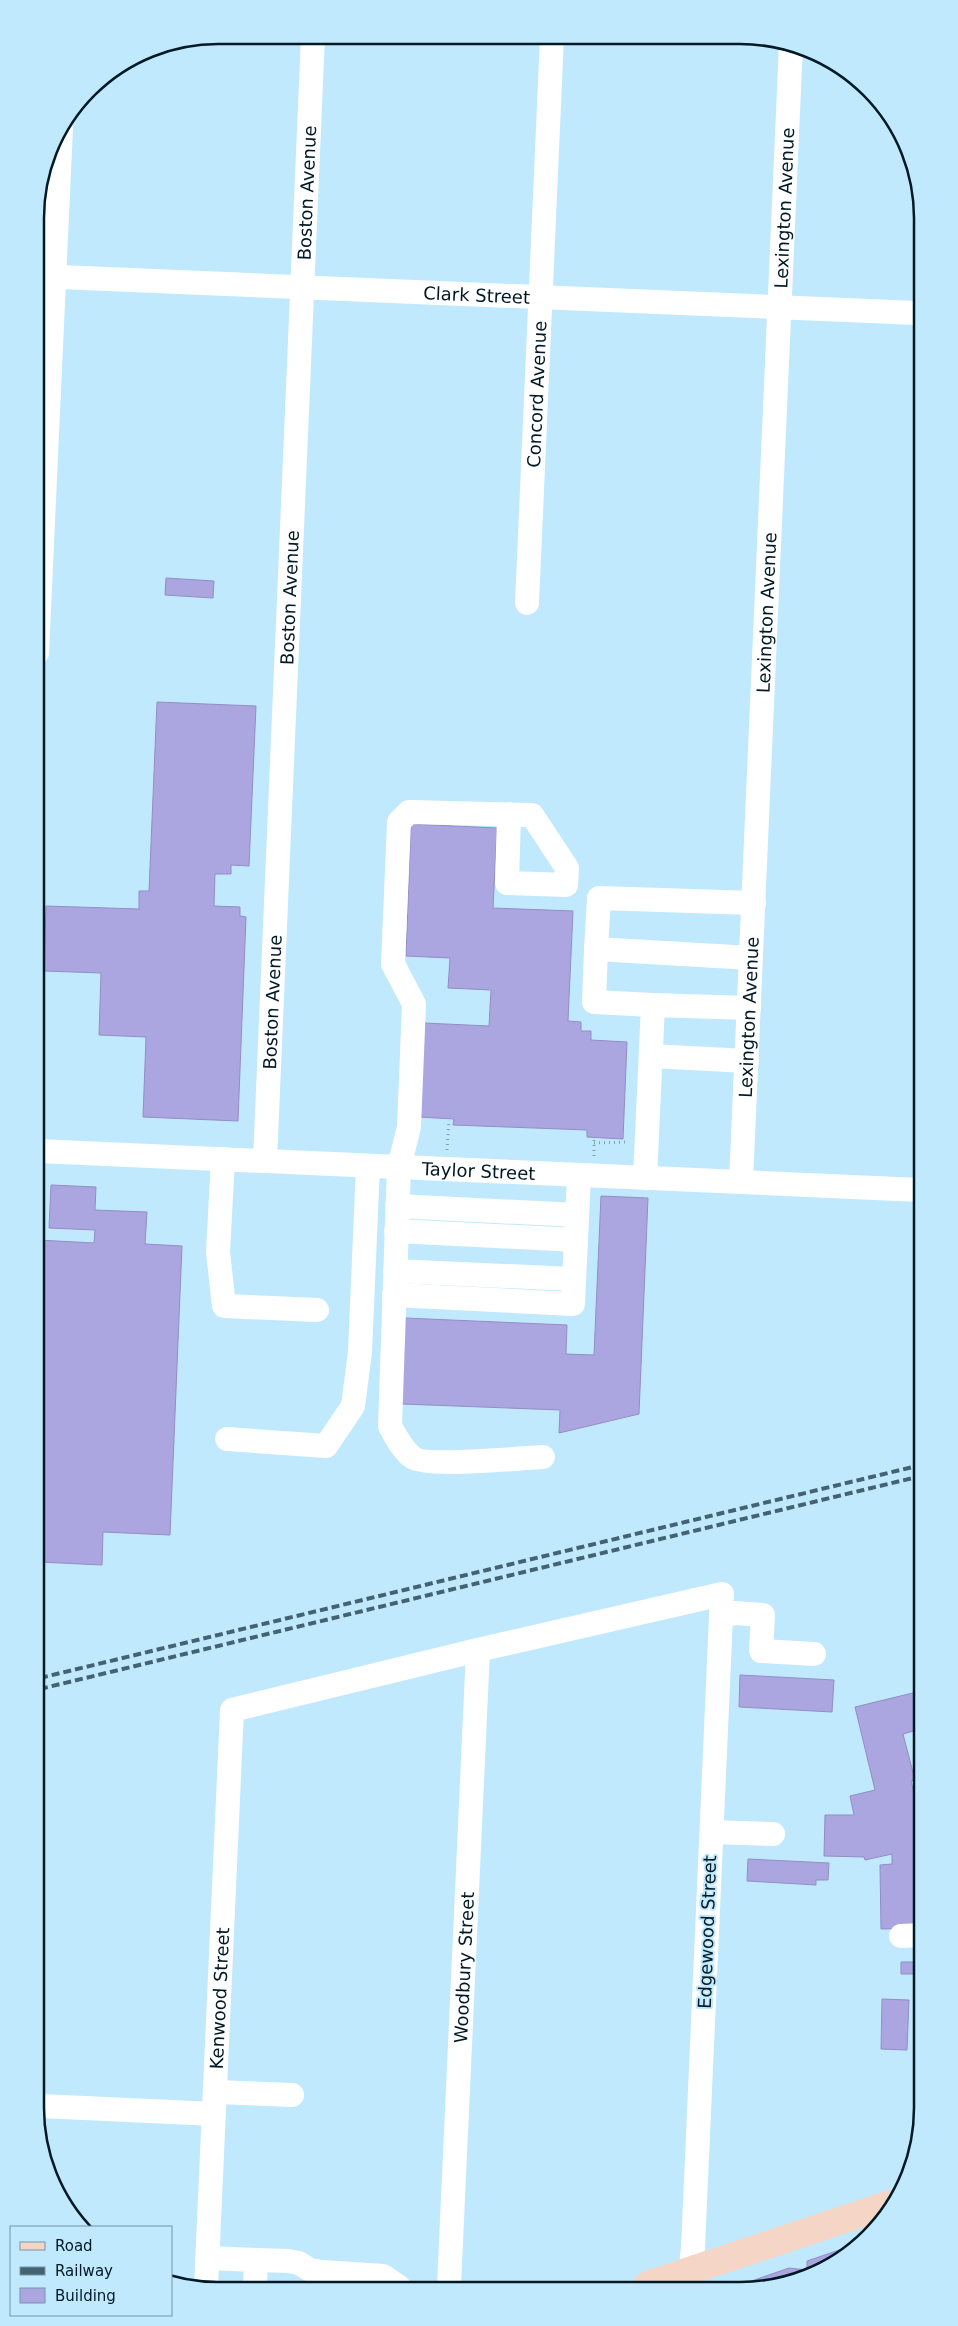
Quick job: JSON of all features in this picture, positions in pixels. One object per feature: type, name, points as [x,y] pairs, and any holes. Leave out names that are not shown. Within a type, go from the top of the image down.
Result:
[{"type":"main road","points":[[668,2282],[690,2278],[883,2207]]},
{"type":"street","name":"Boston Avenue","points":[[265,1161],[313,44]]},
{"type":"street","name":"Concord Avenue","points":[[527,603],[552,44]]},
{"type":"street","name":"Lexington Avenue","points":[[741,1182],[791,52]]},
{"type":"street","points":[[44,323],[45,276],[59,147]]},
{"type":"street","name":"Clark Street","points":[[45,276],[914,313]]},
{"type":"street","points":[[543,1457],[440,1462],[414,1458],[397,1440],[390,1426],[399,1167],[410,1127],[414,1004],[393,964],[399,822],[409,812],[532,815],[567,868],[566,885]]},
{"type":"street","points":[[509,814],[507,883],[566,885],[599,898],[754,903]]},
{"type":"street","points":[[599,898],[594,1002],[749,1008]]},
{"type":"street","points":[[596,949],[751,958]]},
{"type":"street","points":[[645,1178],[652,1005]]},
{"type":"street","points":[[651,1056],[746,1061]]},
{"type":"street","name":"Taylor Street","points":[[44,1151],[399,1167],[587,1167],[645,1178],[914,1190]]},
{"type":"street","points":[[223,1159],[218,1252],[224,1306],[317,1310]]},
{"type":"street","points":[[227,1439],[326,1446],[352,1406],[360,1352],[368,1166]]},
{"type":"street","points":[[394,1295],[572,1304],[577,1215],[587,1167]]},
{"type":"street","points":[[397,1206],[577,1215]]},
{"type":"street","points":[[396,1231],[576,1240]]},
{"type":"street","points":[[395,1272],[574,1279]]},
{"type":"street","points":[[478,1650],[721,1605],[735,1613],[763,1615],[761,1651],[814,1654]]},
{"type":"street","name":"Edgewood Street","points":[[690,2278],[721,1605]]},
{"type":"street","name":"Kenwood Street","points":[[206,2282],[232,1710],[478,1650]]},
{"type":"street","name":"Woodbury Street","points":[[449,2282],[478,1650]]},
{"type":"street","points":[[712,1832],[773,1834]]},
{"type":"street","points":[[44,2106],[215,2103],[292,2095]]},
{"type":"street","points":[[208,2258],[288,2261],[299,2263],[310,2270],[383,2276],[392,2282]]},
{"type":"street","points":[[255,2282],[256,2260]]},
{"type":"path","points":[[447,1153],[449,1120]]},
{"type":"path","points":[[587,1167],[594,1140],[627,1144],[628,1134]]},
{"type":"building","points":[[166,578],[214,581],[213,598],[165,595]]},
{"type":"building","points":[[157,702],[256,706],[249,866],[231,865],[231,874],[215,874],[214,906],[240,907],[240,916],[246,917],[238,1121],[143,1117],[146,1037],[99,1035],[101,973],[44,971],[46,906],[139,909],[139,891],[149,891]]},
{"type":"building","points":[[411,824],[497,828],[493,908],[573,911],[568,1021],[581,1022],[581,1031],[591,1031],[591,1040],[627,1042],[623,1139],[587,1137],[587,1130],[453,1125],[454,1119],[419,1117],[424,1023],[489,1026],[491,990],[448,988],[450,958],[406,956]]},
{"type":"building","points":[[51,1185],[96,1187],[95,1210],[147,1212],[145,1244],[182,1246],[170,1535],[103,1532],[102,1565],[44,1562],[44,1240],[94,1243],[95,1230],[49,1228]]},
{"type":"building","points":[[601,1196],[648,1198],[639,1414],[559,1433],[560,1410],[402,1404],[405,1318],[567,1325],[566,1354],[594,1355]]},
{"type":"building","points":[[740,1675],[834,1680],[832,1712],[739,1707]]},
{"type":"building","points":[[914,1693],[914,1731],[903,1734],[914,1776],[914,1780],[911,1781],[914,1793],[914,1928],[881,1929],[880,1865],[892,1864],[892,1854],[865,1860],[864,1857],[824,1856],[825,1815],[854,1815],[850,1796],[875,1790],[855,1707]]},
{"type":"building","points":[[748,1859],[829,1863],[828,1880],[816,1880],[816,1885],[747,1881]]},
{"type":"building","points":[[901,1962],[914,1962],[914,1974],[901,1974]]},
{"type":"building","points":[[882,1999],[909,2000],[907,2050],[881,2049]]},
{"type":"building","points":[[841,2249],[807,2269],[807,2261]]},
{"type":"building","points":[[789,2268],[805,2270],[763,2281],[750,2282]]},
{"type":"railway","points":[[44,1677],[914,1467]]},
{"type":"railway","points":[[44,1688],[914,1478]]}]
